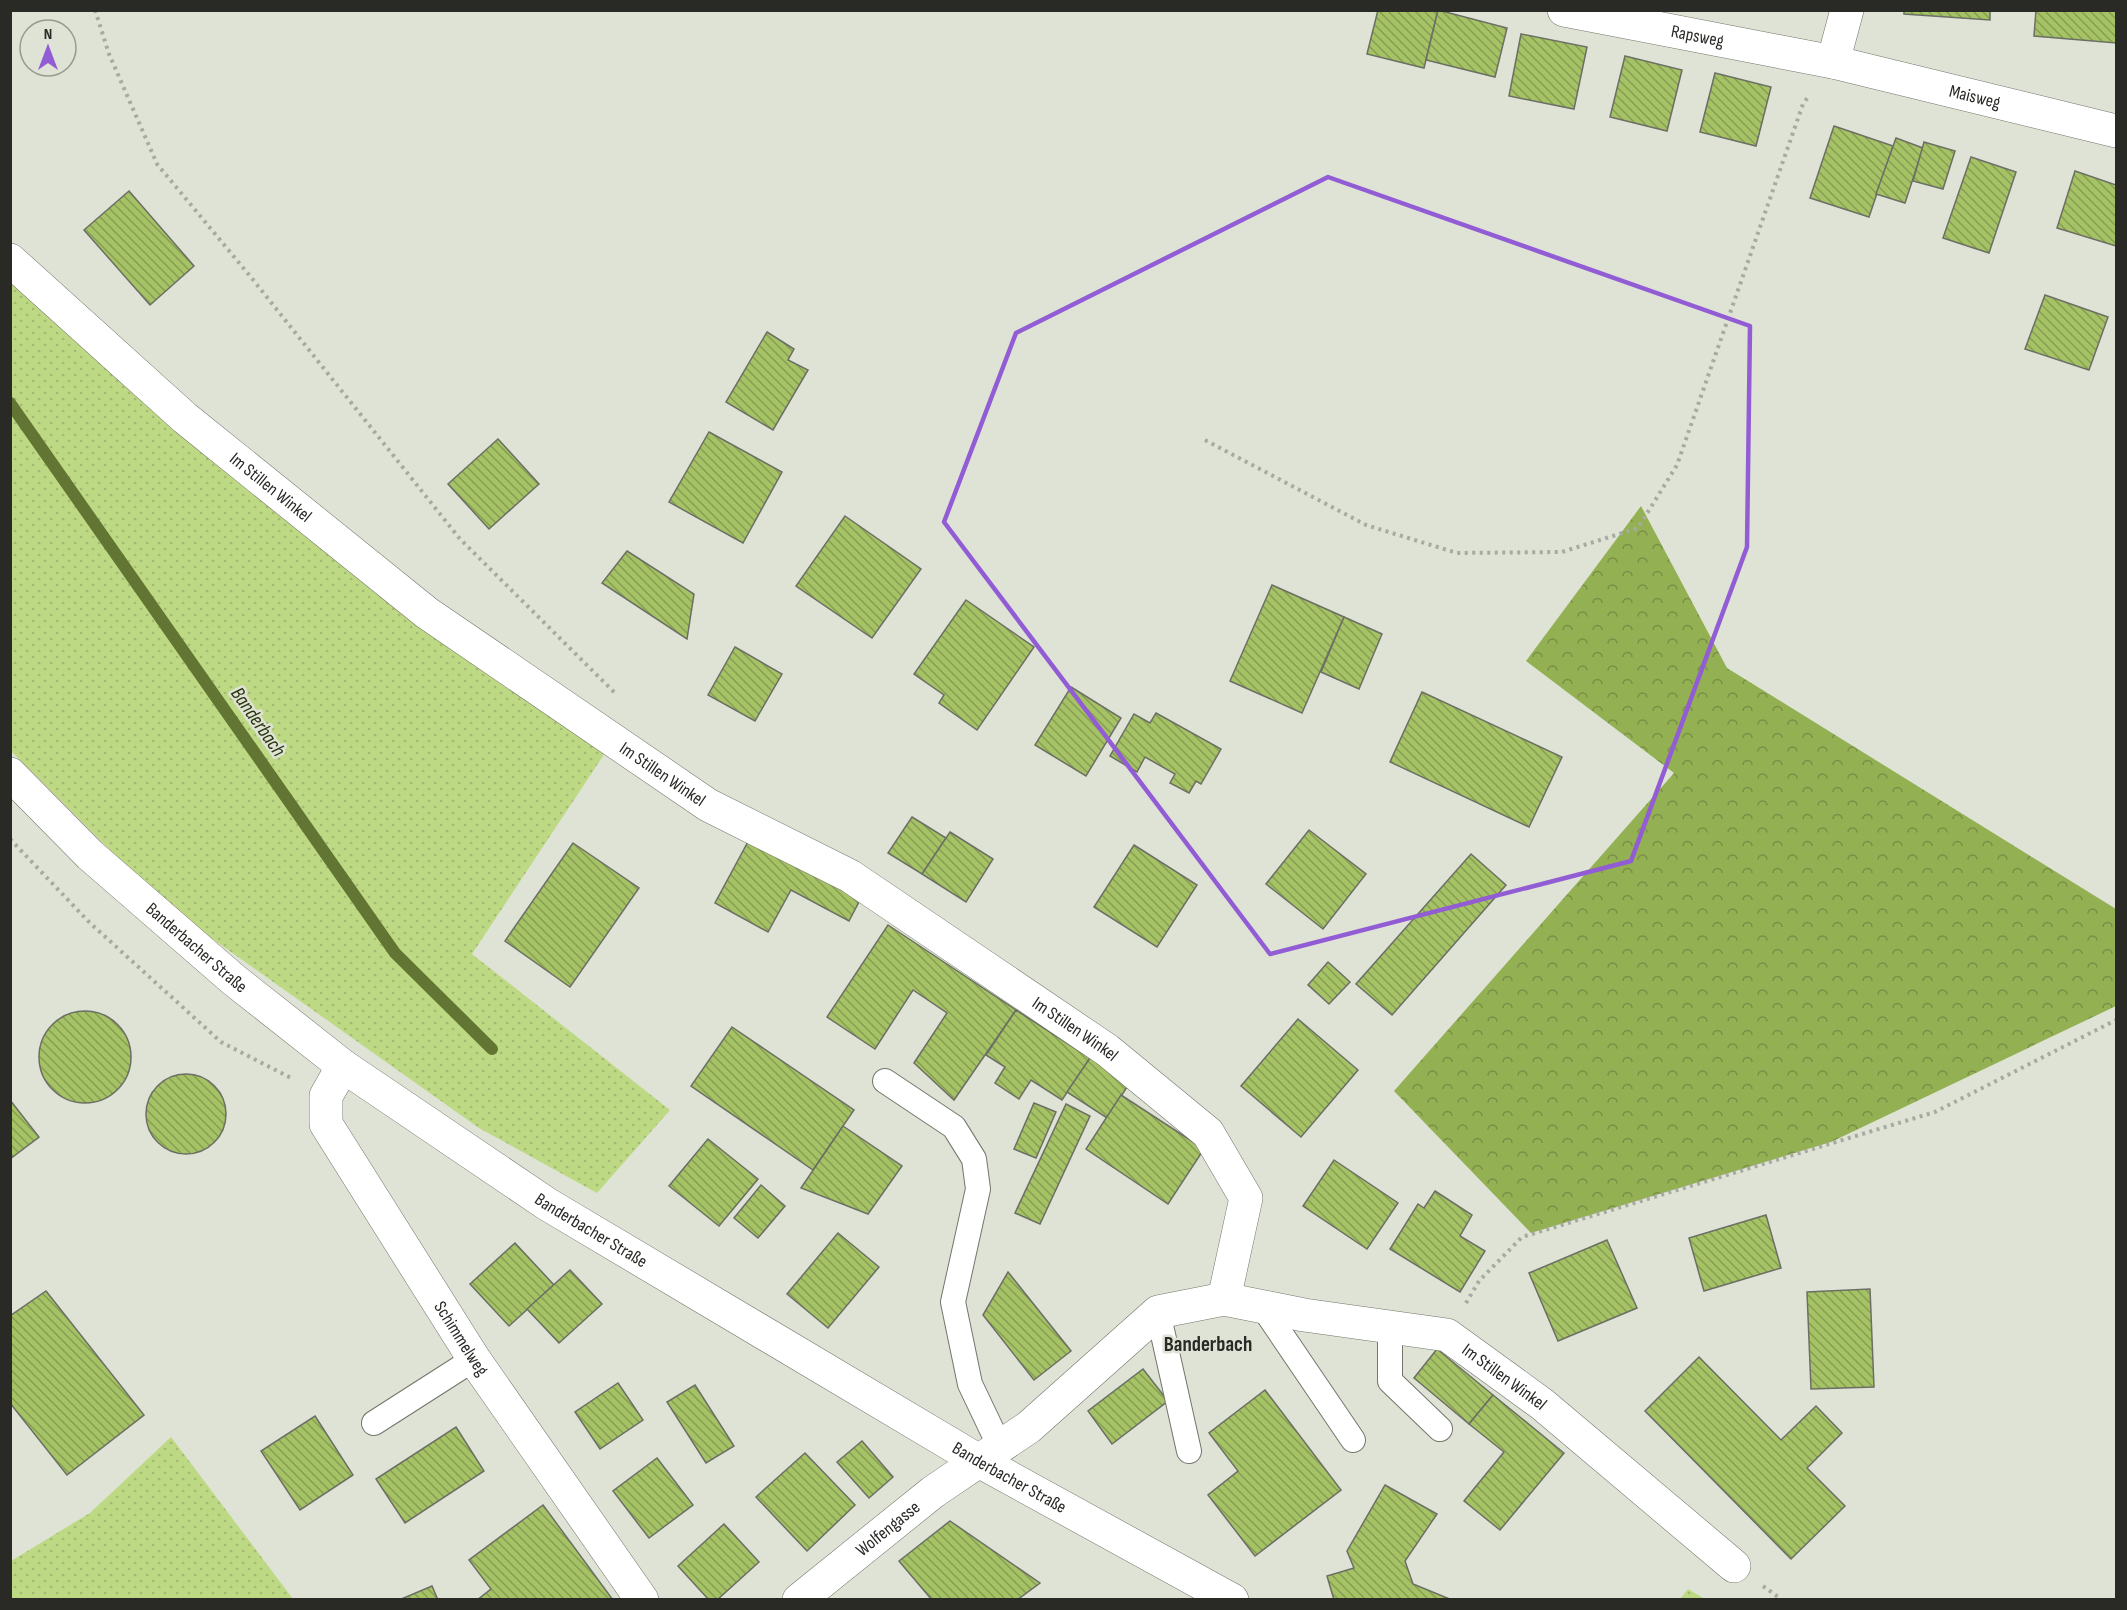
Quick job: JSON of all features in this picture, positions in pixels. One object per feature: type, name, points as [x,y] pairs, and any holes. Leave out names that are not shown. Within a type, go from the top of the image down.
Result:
[{"type":"street","name":"Rapsweg","points":[[1564,10],[1833,62]]},
{"type":"street","points":[[1833,62],[1847,10]]},
{"type":"street","name":"Maisweg","points":[[1833,62],[2116,132]]},
{"type":"street","name":"Im Stillen Winkel","points":[[10,260],[185,418],[427,613],[708,805],[850,876],[1107,1050],[1208,1133],[1246,1197],[1224,1299]]},
{"type":"street","name":"Banderbacher Straße","points":[[10,774],[90,855],[234,980],[343,1066],[547,1204],[990,1454],[1232,1599]]},
{"type":"street","name":"Schimmelweg","points":[[343,1066],[326,1096],[326,1124],[474,1359],[642,1599]]},
{"type":"street","name":"Im Stillen Winkel","points":[[1158,1312],[1224,1299],[1447,1335],[1542,1404],[1734,1566]]},
{"type":"street","points":[[990,1454],[1029,1427],[1158,1312]]},
{"type":"street","name":"Wolfengasse","points":[[799,1599],[933,1492],[990,1454]]},
{"type":"lane","points":[[885,1081],[954,1127],[974,1160],[978,1189],[953,1302],[970,1384],[990,1454]]},
{"type":"lane","points":[[1262,1306],[1353,1440]]},
{"type":"lane","points":[[1158,1312],[1189,1451]]},
{"type":"lane","points":[[1390,1327],[1390,1381],[1440,1429]]},
{"type":"lane","points":[[374,1423],[474,1359]]},
{"type":"path","points":[[95,10],[109,54],[157,164],[250,276],[460,539],[625,702]]},
{"type":"path","points":[[1205,440],[1366,525],[1456,553],[1562,552],[1638,528],[1677,465],[1803,104],[1833,62]]},
{"type":"path","points":[[1447,1335],[1479,1281],[1522,1237],[1935,1113],[2116,1020]]},
{"type":"highlighted area","points":[[1328,177],[1750,326],[1747,547],[1631,861],[1270,954],[944,522],[1016,333]]},
{"type":"green space","points":[[10,249],[605,753],[472,954],[670,1110],[597,1193],[479,1128],[165,905],[11,751]]},
{"type":"green space","points":[[1641,506],[1727,668],[2116,909],[2116,1006],[1831,1142],[1531,1233],[1394,1091],[1674,773],[1526,661]]},
{"type":"green space","points":[[171,1437],[293,1599],[11,1599],[11,1561],[90,1513]]},
{"type":"green space","points":[[1688,1589],[1705,1599],[1680,1599]]},
{"type":"building","points":[[1378,10],[1438,10],[1424,68],[1367,54]]},
{"type":"building","points":[[1438,10],[1507,28],[1495,77],[1426,60]]},
{"type":"building","points":[[1904,10],[1990,10],[1990,20],[1904,14]]},
{"type":"building","points":[[2036,10],[2116,10],[2116,43],[2034,36]]},
{"type":"building","points":[[1521,34],[1587,47],[1574,109],[1509,96]]},
{"type":"building","points":[[1625,56],[1682,70],[1667,131],[1610,117]]},
{"type":"building","points":[[1715,73],[1771,87],[1756,146],[1700,132]]},
{"type":"building","points":[[1834,126],[1893,146],[1869,217],[1810,198]]},
{"type":"building","points":[[1896,138],[1923,148],[1905,203],[1876,194]]},
{"type":"building","points":[[1924,142],[1955,151],[1943,189],[1913,181]]},
{"type":"building","points":[[1971,157],[2016,172],[1989,253],[1943,238]]},
{"type":"building","points":[[2075,171],[2116,185],[2116,246],[2057,228]]},
{"type":"building","points":[[129,191],[194,266],[150,305],[84,230]]},
{"type":"building","points":[[2045,295],[2108,317],[2089,370],[2025,349]]},
{"type":"building","points":[[767,332],[794,349],[788,360],[808,370],[773,430],[726,402]]},
{"type":"building","points":[[709,432],[782,472],[743,543],[669,502]]},
{"type":"building","points":[[498,439],[539,484],[489,529],[448,484]]},
{"type":"building","points":[[845,516],[921,569],[872,638],[796,586]]},
{"type":"building","points":[[627,551],[694,594],[687,639],[602,583]]},
{"type":"building","points":[[1272,585],[1344,617],[1302,713],[1230,681]]},
{"type":"building","points":[[966,600],[1034,647],[977,730],[939,703],[944,695],[914,674]]},
{"type":"building","points":[[1344,617],[1382,634],[1359,689],[1321,672]]},
{"type":"building","points":[[735,647],[782,674],[755,721],[708,695]]},
{"type":"building","points":[[1071,687],[1121,718],[1086,776],[1035,745]]},
{"type":"building","points":[[1422,692],[1562,757],[1529,827],[1390,762]]},
{"type":"building","points":[[1156,713],[1221,749],[1201,784],[1196,781],[1189,793],[1170,783],[1175,774],[1145,757],[1137,772],[1110,756],[1134,714],[1150,723]]},
{"type":"building","points":[[912,817],[946,838],[922,874],[888,853]]},
{"type":"building","points":[[1309,830],[1366,874],[1323,929],[1266,884]]},
{"type":"building","points":[[950,832],[993,859],[966,902],[922,874]]},
{"type":"building","points":[[750,838],[861,898],[849,921],[791,890],[768,932],[715,903]]},
{"type":"building","points":[[573,843],[639,888],[570,987],[505,941]]},
{"type":"building","points":[[1134,845],[1197,885],[1157,947],[1094,907]]},
{"type":"building","points":[[1471,854],[1506,885],[1392,1015],[1356,984]]},
{"type":"building","points":[[888,925],[1016,1010],[954,1100],[914,1063],[947,1013],[913,990],[875,1049],[827,1017]]},
{"type":"building","points":[[1328,962],[1350,982],[1329,1004],[1308,985]]},
{"type":"building","points":[[1016,1010],[1090,1058],[1062,1100],[1031,1080],[1019,1099],[995,1083],[1005,1067],[986,1055]]},
{"type":"building","points":[[85,1011],[103,1015],[117,1025],[127,1039],[131,1057],[127,1075],[117,1089],[103,1099],[85,1103],[67,1099],[53,1089],[43,1075],[39,1057],[43,1039],[53,1025],[67,1015]]},
{"type":"building","points":[[1298,1019],[1358,1070],[1301,1137],[1241,1086]]},
{"type":"building","points":[[732,1027],[854,1110],[813,1170],[691,1086]]},
{"type":"building","points":[[1090,1058],[1129,1084],[1107,1118],[1067,1092]]},
{"type":"building","points":[[186,1074],[201,1077],[214,1086],[223,1099],[226,1114],[223,1129],[214,1142],[201,1151],[186,1154],[171,1151],[158,1142],[149,1129],[146,1114],[149,1099],[158,1086],[171,1077]]},
{"type":"building","points":[[1121,1095],[1204,1149],[1168,1204],[1086,1149]]},
{"type":"building","points":[[10,1100],[39,1137],[10,1159]]},
{"type":"building","points":[[1034,1103],[1056,1112],[1036,1158],[1014,1149]]},
{"type":"building","points":[[1066,1104],[1090,1116],[1040,1224],[1015,1213]]},
{"type":"building","points":[[843,1126],[902,1166],[868,1214],[801,1188]]},
{"type":"building","points":[[708,1139],[758,1179],[719,1226],[669,1186]]},
{"type":"building","points":[[1334,1160],[1398,1203],[1367,1249],[1303,1206]]},
{"type":"building","points":[[761,1185],[785,1206],[758,1238],[734,1218]]},
{"type":"building","points":[[1435,1191],[1472,1215],[1460,1236],[1485,1251],[1460,1292],[1390,1249],[1418,1204],[1424,1208]]},
{"type":"building","points":[[1766,1215],[1781,1268],[1704,1291],[1689,1238]]},
{"type":"building","points":[[838,1233],[879,1267],[828,1328],[787,1294]]},
{"type":"building","points":[[1607,1240],[1637,1308],[1558,1341],[1529,1273]]},
{"type":"building","points":[[515,1243],[554,1285],[509,1326],[470,1284]]},
{"type":"building","points":[[570,1270],[602,1304],[559,1343],[527,1309]]},
{"type":"building","points":[[1008,1272],[1071,1351],[1034,1380],[983,1315]]},
{"type":"building","points":[[1870,1289],[1874,1387],[1811,1389],[1807,1292]]},
{"type":"building","points":[[46,1291],[144,1415],[67,1475],[10,1403],[10,1316]]},
{"type":"building","points":[[1437,1349],[1493,1395],[1469,1424],[1414,1378]]},
{"type":"building","points":[[1699,1357],[1781,1440],[1816,1406],[1842,1433],[1807,1468],[1845,1506],[1791,1559],[1645,1411]]},
{"type":"building","points":[[1143,1369],[1168,1401],[1112,1444],[1088,1411]]},
{"type":"building","points":[[618,1383],[643,1420],[600,1449],[575,1412]]},
{"type":"building","points":[[695,1385],[734,1446],[706,1463],[667,1402]]},
{"type":"building","points":[[1265,1390],[1341,1490],[1255,1556],[1208,1495],[1238,1471],[1209,1433]]},
{"type":"building","points":[[1493,1395],[1564,1453],[1500,1530],[1464,1501],[1504,1452],[1469,1424]]},
{"type":"building","points":[[315,1416],[353,1475],[300,1510],[261,1451]]},
{"type":"building","points":[[456,1427],[484,1471],[405,1523],[376,1479]]},
{"type":"building","points":[[862,1441],[893,1477],[869,1498],[837,1462]]},
{"type":"building","points":[[805,1453],[855,1505],[807,1551],[756,1497]]},
{"type":"building","points":[[657,1458],[693,1505],[649,1538],[613,1491]]},
{"type":"building","points":[[1385,1485],[1437,1514],[1405,1561],[1413,1584],[1452,1600],[1334,1600],[1327,1576],[1354,1568],[1347,1551]]},
{"type":"building","points":[[543,1505],[613,1600],[477,1600],[491,1589],[469,1560]]},
{"type":"building","points":[[950,1521],[1040,1583],[1017,1600],[932,1600],[899,1561]]},
{"type":"building","points":[[724,1524],[759,1562],[717,1600],[709,1600],[678,1566]]},
{"type":"building","points":[[432,1586],[438,1600],[399,1600]]},
{"type":"waterway","name":"Banderbach","points":[[10,403],[395,953],[492,1049]]},
{"type":"district","name":"Banderbach","points":[[1208,1344]]}]
